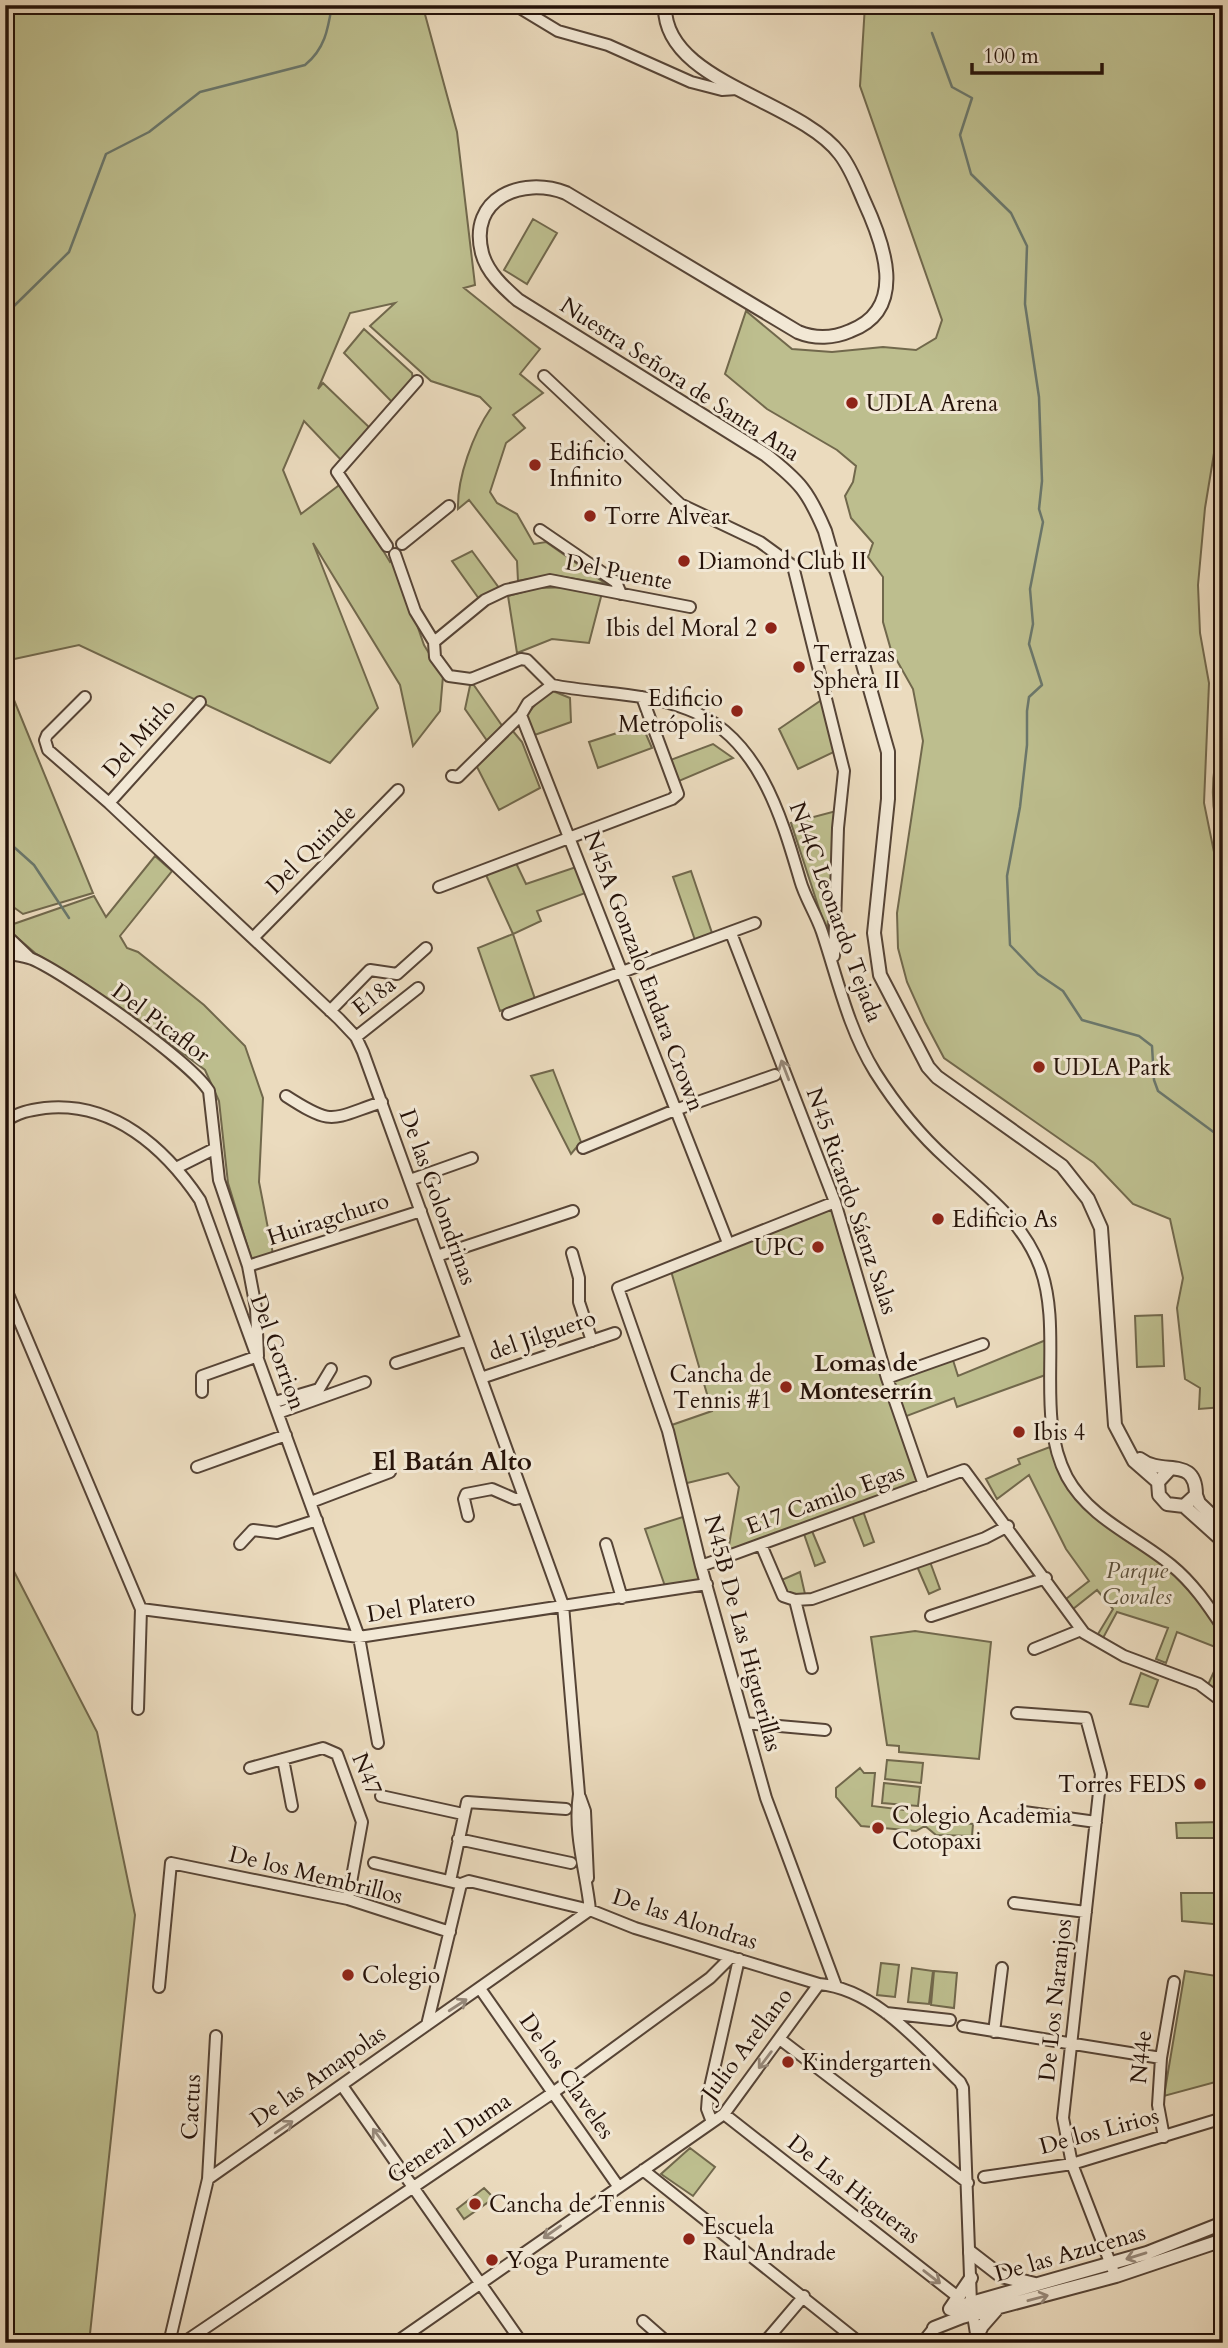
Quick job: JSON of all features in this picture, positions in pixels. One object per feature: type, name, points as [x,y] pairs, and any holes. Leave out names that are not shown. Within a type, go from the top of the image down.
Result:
[{"type":"street","points":[[515,5],[558,31],[608,45],[691,82],[722,90],[737,89]]},
{"type":"street","name":"Nuestra Señora de Santa Ana","points":[[665,5],[670,33],[685,55],[737,89],[817,130],[847,164],[877,230],[887,267],[881,303],[860,327],[843,334],[816,337],[798,332],[628,229],[566,193],[549,187],[523,187],[494,203],[481,226],[482,253],[494,277],[518,300],[766,455],[800,482],[814,504],[825,531],[888,752],[888,799],[874,923],[875,953],[880,975],[911,1040],[937,1077],[1062,1166],[1076,1180],[1095,1211],[1101,1228],[1113,1412],[1120,1439],[1134,1461],[1158,1482]]},
{"type":"street","points":[[544,376],[680,504],[760,542],[793,566],[844,771],[832,935],[835,973]]},
{"type":"street","points":[[417,380],[337,472],[391,550],[415,611],[434,642],[435,657],[449,676],[471,679],[521,659],[527,660],[552,685],[528,703],[522,715],[458,777],[452,776]]},
{"type":"street","points":[[391,550],[394,540],[402,544],[449,506]]},
{"type":"street","points":[[540,530],[616,582],[621,594]]},
{"type":"street","name":"Del Puente","points":[[434,642],[485,600],[530,584],[551,580],[690,607]]},
{"type":"street","name":"N44C Leonardo Tejada","points":[[552,685],[642,697],[688,709],[711,720],[743,748],[782,816],[801,882],[835,973],[842,1006],[880,1079],[945,1157],[1005,1210],[1032,1248],[1048,1301],[1054,1434],[1060,1462],[1068,1479],[1096,1513],[1173,1566],[1198,1591],[1223,1628]]},
{"type":"street","name":"De las Golondrinas","points":[[85,697],[47,735],[45,740],[48,750],[254,937],[356,1037],[382,1102],[563,1605],[579,1794],[585,1811],[590,1910]]},
{"type":"street","points":[[439,887],[672,799],[678,794],[642,697]]},
{"type":"street","name":"Del Mirlo","points":[[109,803],[200,702]]},
{"type":"street","name":"N45A Gonzalo Endara Crown","points":[[522,715],[728,1243]]},
{"type":"street","name":"Del Quinde","points":[[254,937],[398,790]]},
{"type":"street","points":[[508,1014],[755,923]]},
{"type":"street","name":"N45 Ricardo Sáenz Salas","points":[[731,933],[835,1202],[887,1378],[924,1485]]},
{"type":"street","points":[[5,934],[30,958]]},
{"type":"street","points":[[330,1011],[370,970],[397,974],[426,948]]},
{"type":"street","points":[[5,953],[30,958]]},
{"type":"street","name":"Del Picaflor","points":[[30,958],[71,981],[202,1080],[212,1100],[214,1149],[223,1193],[248,1266],[256,1308],[258,1356]]},
{"type":"street","name":"E18a","points":[[356,1037],[418,988]]},
{"type":"street","points":[[583,1148],[675,1110],[775,1075]]},
{"type":"street","points":[[286,1096],[322,1118],[330,1119],[382,1102]]},
{"type":"street","name":"Del Gorrion","points":[[5,1122],[30,1110],[63,1106],[113,1118],[157,1147],[178,1167],[200,1200],[359,1637],[378,1743]]},
{"type":"street","points":[[178,1167],[214,1149]]},
{"type":"street","points":[[410,1180],[472,1158]]},
{"type":"street","points":[[728,1243],[835,1202]]},
{"type":"street","name":"Huiragchuro","points":[[248,1266],[421,1211]]},
{"type":"street","points":[[437,1256],[573,1211]]},
{"type":"street","name":"N45B De Las Higuerillas","points":[[728,1243],[618,1288],[667,1431],[701,1566],[782,1844],[836,1986]]},
{"type":"street","points":[[572,1253],[579,1279],[579,1302],[592,1341]]},
{"type":"street","points":[[5,1287],[141,1609],[138,1709]]},
{"type":"street","name":"del Jilguero","points":[[481,1378],[615,1333]]},
{"type":"street","points":[[396,1363],[467,1340]]},
{"type":"street","points":[[887,1378],[983,1344]]},
{"type":"street","points":[[202,1392],[202,1376],[258,1356]]},
{"type":"street","points":[[277,1408],[319,1389],[331,1369]]},
{"type":"street","points":[[277,1408],[365,1382]]},
{"type":"street","points":[[197,1467],[286,1435]]},
{"type":"street","points":[[1120,1439],[1142,1462],[1152,1467],[1188,1472],[1195,1482],[1199,1503],[1223,1526]]},
{"type":"street","points":[[1170,1469],[1158,1482],[1162,1500],[1174,1507],[1184,1506],[1196,1495]]},
{"type":"street","name":"E17 Camilo Egas","points":[[701,1566],[762,1547],[964,1470],[1008,1526]]},
{"type":"street","points":[[311,1502],[390,1472]]},
{"type":"street","points":[[468,1516],[464,1499],[466,1494],[492,1489],[515,1499],[524,1497]]},
{"type":"street","points":[[1184,1506],[1223,1541]]},
{"type":"street","points":[[240,1544],[253,1530],[277,1533],[317,1520]]},
{"type":"street","points":[[762,1547],[783,1596],[795,1600],[812,1599],[985,1538],[1008,1526],[1081,1630],[1124,1656],[1199,1684],[1223,1702]]},
{"type":"street","points":[[606,1544],[622,1598]]},
{"type":"street","points":[[931,1616],[1046,1578]]},
{"type":"street","name":"Del Platero","points":[[141,1609],[359,1637],[707,1584]]},
{"type":"street","points":[[795,1600],[812,1668]]},
{"type":"street","points":[[1034,1649],[1081,1630]]},
{"type":"street","name":"De Los Naranjos","points":[[1017,1713],[1084,1717],[1088,1721],[1101,1774],[1063,2118],[1072,2164],[1114,2270]]},
{"type":"street","points":[[745,1723],[825,1730]]},
{"type":"street","name":"N47","points":[[250,1768],[323,1748],[337,1754],[362,1822],[348,1899]]},
{"type":"street","points":[[283,1759],[292,1806]]},
{"type":"street","points":[[381,1796],[463,1814]]},
{"type":"street","points":[[450,1881],[465,1804],[470,1802],[566,1809]]},
{"type":"street","points":[[1024,1812],[1096,1822]]},
{"type":"street","points":[[458,1839],[571,1863]]},
{"type":"street","name":"De los Membrillos","points":[[159,1987],[171,1863],[348,1899],[450,1932]]},
{"type":"street","name":"De las Alondras","points":[[374,1863],[590,1910],[635,1928],[819,1984],[836,1986],[886,2013],[960,2082],[963,2088],[970,2252]]},
{"type":"street","points":[[427,2025],[463,1883]]},
{"type":"street","points":[[1014,1903],[1086,1912]]},
{"type":"street","name":"De las Amapolas","points":[[208,2179],[481,1990],[590,1910]]},
{"type":"street","points":[[712,2122],[707,2109],[708,2096],[735,1958]]},
{"type":"street","name":"General Duma","points":[[183,2343],[554,2092],[735,1958]]},
{"type":"street","points":[[994,2032],[1002,1968]]},
{"type":"street","name":"N44e","points":[[1164,2137],[1158,2105],[1161,2058],[1174,1982]]},
{"type":"street","name":"Julio Arellano","points":[[395,2343],[723,2114],[781,2040],[819,1984]]},
{"type":"street","name":"De los Claveles","points":[[481,1990],[618,2186]]},
{"type":"street","name":"De las Alondras","points":[[886,2013],[950,2020]]},
{"type":"street","points":[[963,2026],[1161,2058]]},
{"type":"street","name":"Cactus","points":[[208,2179],[216,2036]]},
{"type":"street","points":[[781,2040],[968,2183]]},
{"type":"street","points":[[343,2087],[522,2343]]},
{"type":"street","name":"De Las Higueras","points":[[723,2114],[958,2297]]},
{"type":"street","name":"De los Lirios","points":[[984,2177],[1072,2164],[1223,2118]]},
{"type":"street","points":[[643,2170],[860,2343]]},
{"type":"street","points":[[169,2343],[208,2179]]},
{"type":"street","name":"De las Azucenas","points":[[934,2328],[971,2309],[1042,2284],[1114,2270],[1223,2223]]},
{"type":"street","name":"De las Azucenas","points":[[950,2308],[998,2309],[1114,2270],[1223,2240]]},
{"type":"street","points":[[970,2252],[971,2309],[977,2341]]},
{"type":"street","points":[[970,2252],[1001,2276],[1042,2284]]},
{"type":"street","points":[[922,2343],[971,2278]]},
{"type":"street","points":[[764,2343],[804,2296]]},
{"type":"street","points":[[977,2341],[982,2326],[998,2309]]},
{"type":"street","points":[[643,2321],[668,2343]]},
{"type":"green space","points":[[5,5],[423,7],[457,132],[475,285],[464,288],[540,349],[520,374],[543,393],[513,415],[525,428],[506,443],[490,492],[497,503],[517,514],[534,544],[546,542],[606,584],[552,575],[518,581],[517,561],[469,500],[458,509],[460,484],[467,457],[491,408],[480,397],[431,381],[370,326],[395,303],[350,313],[318,389],[323,383],[371,429],[343,462],[304,421],[283,470],[301,514],[342,483],[390,562],[394,558],[424,645],[443,676],[440,711],[413,746],[400,685],[313,543],[378,708],[330,763],[79,645],[5,661]]},
{"type":"green space","points":[[865,5],[1223,5],[1223,93],[1217,114],[1223,121],[1223,426],[1217,435],[1205,508],[1198,585],[1200,633],[1209,683],[1204,803],[1214,852],[1223,861],[1223,1407],[1199,1409],[1200,1388],[1185,1379],[1177,1308],[1183,1278],[1170,1219],[1133,1204],[1094,1163],[944,1058],[925,1022],[907,982],[898,948],[897,913],[923,741],[913,689],[891,650],[883,622],[883,577],[868,557],[873,543],[851,518],[845,496],[853,482],[856,466],[837,450],[767,409],[725,374],[746,311],[792,349],[832,352],[883,347],[916,350],[936,338],[942,320],[860,86]]},
{"type":"green space","points":[[533,219],[557,233],[527,284],[504,270]]},
{"type":"green space","points":[[364,329],[412,373],[413,381],[394,404],[344,353]]},
{"type":"green space","points":[[1223,481],[1223,705],[1214,565]]},
{"type":"green space","points":[[472,551],[502,592],[482,603],[452,561]]},
{"type":"green space","points":[[576,587],[602,593],[589,643],[552,639],[517,653],[508,596],[537,588]]},
{"type":"green space","points":[[5,678],[93,893],[23,914],[5,901]]},
{"type":"green space","points":[[471,681],[505,730],[490,745],[465,709]]},
{"type":"green space","points":[[548,689],[570,698],[571,722],[529,737],[520,723]]},
{"type":"green space","points":[[826,697],[838,750],[798,769],[779,729]]},
{"type":"green space","points":[[642,725],[652,748],[598,768],[589,742]]},
{"type":"green space","points":[[1223,725],[1223,841],[1215,814],[1213,783]]},
{"type":"green space","points":[[512,730],[522,742],[540,788],[499,810],[476,765]]},
{"type":"green space","points":[[713,744],[733,758],[672,784],[665,762]]},
{"type":"green space","points":[[836,811],[827,933],[791,823]]},
{"type":"green space","points":[[155,856],[172,871],[120,936],[127,948],[138,952],[204,1005],[245,1046],[263,1098],[259,1182],[273,1254],[252,1261],[228,1183],[219,1101],[205,1070],[132,1015],[35,953],[5,927],[94,896],[106,917]]},
{"type":"green space","points":[[516,863],[526,884],[579,866],[588,892],[537,911],[541,921],[513,934],[486,875]]},
{"type":"green space","points":[[691,871],[713,936],[696,943],[673,877]]},
{"type":"green space","points":[[513,934],[535,999],[500,1011],[478,948]]},
{"type":"green space","points":[[553,1070],[581,1142],[571,1154],[531,1076]]},
{"type":"green space","points":[[835,1202],[887,1378],[952,1357],[958,1376],[1046,1340],[1051,1373],[957,1407],[954,1398],[901,1418],[922,1485],[727,1557],[739,1487],[728,1473],[683,1484],[666,1427],[712,1411],[671,1271]]},
{"type":"green space","points":[[1162,1315],[1164,1366],[1137,1367],[1135,1316]]},
{"type":"green space","name":"Parque Covales","points":[[1050,1447],[1085,1502],[1173,1566],[1222,1627],[1223,1650],[1177,1632],[1166,1663],[1156,1659],[1168,1628],[1117,1612],[1103,1638],[1098,1634],[1113,1609],[1097,1590],[1073,1609],[1066,1599],[1089,1581],[1066,1549],[1029,1475],[997,1499],[986,1479],[1020,1464],[1018,1459]]},
{"type":"green space","points":[[863,1511],[874,1542],[864,1546],[852,1515]]},
{"type":"green space","points":[[689,1515],[705,1578],[697,1584],[666,1589],[645,1529]]},
{"type":"green space","points":[[812,1531],[825,1562],[815,1566],[804,1534]]},
{"type":"green space","points":[[5,1554],[97,1732],[135,1915],[89,2343],[5,2343],[5,2189],[11,2174],[5,2159]]},
{"type":"green space","points":[[929,1559],[940,1589],[929,1594],[916,1564]]},
{"type":"green space","points":[[800,1572],[805,1594],[784,1596],[777,1582]]},
{"type":"green space","points":[[915,1631],[991,1642],[979,1759],[899,1752],[899,1746],[887,1745],[871,1637]]},
{"type":"green space","name":"Parque Covales","points":[[1223,1652],[1223,1702],[1206,1689]]},
{"type":"green space","points":[[1141,1673],[1158,1680],[1148,1707],[1130,1704]]},
{"type":"green space","points":[[887,1760],[923,1763],[921,1783],[885,1779]]},
{"type":"green space","points":[[860,1768],[864,1773],[875,1773],[872,1806],[921,1812],[920,1819],[973,1824],[972,1836],[936,1835],[925,1826],[916,1831],[861,1826],[836,1797],[836,1788]]},
{"type":"green space","points":[[884,1783],[920,1787],[918,1806],[882,1803]]},
{"type":"green space","points":[[1223,1822],[1223,1838],[1177,1838],[1176,1823]]},
{"type":"green space","points":[[1181,1893],[1223,1893],[1223,1925],[1182,1921]]},
{"type":"green space","points":[[881,1963],[899,1965],[895,1997],[877,1995]]},
{"type":"green space","points":[[912,1968],[933,1971],[929,2004],[908,2002]]},
{"type":"green space","points":[[934,1971],[957,1973],[954,2008],[931,2005]]},
{"type":"green space","points":[[1185,1971],[1223,1977],[1223,2080],[1164,2096]]},
{"type":"green space","points":[[690,2148],[715,2167],[693,2196],[661,2174]]},
{"type":"green space","name":"Cancha de Tennis","points":[[484,2188],[494,2198],[464,2219],[457,2209]]},
{"type":"waterway","points":[[5,344],[10,338],[13,307],[69,252],[106,154],[149,132],[200,92],[305,65],[321,45],[332,5]]},
{"type":"waterway","points":[[932,33],[952,87],[972,98],[960,135],[971,174],[1011,213],[1027,246],[1025,304],[1039,397],[1042,481],[1039,509],[1043,522],[1030,589],[1033,624],[1029,644],[1042,685],[1029,697],[1027,711],[1027,745],[1020,807],[1007,876],[1010,945],[1038,974],[1063,991],[1082,1020],[1139,1036],[1152,1046],[1154,1080],[1158,1091],[1223,1139]]},
{"type":"waterway","points":[[5,839],[34,865],[69,918]]},
{"type":"place","name":"UDLA Arena","points":[[852,403]]},
{"type":"place","name":"Edificio Infinito","points":[[535,465]]},
{"type":"place","name":"Torre Alvear","points":[[590,516]]},
{"type":"place","name":"Diamond Club II","points":[[684,561]]},
{"type":"place","name":"Ibis del Moral 2","points":[[771,628]]},
{"type":"place","name":"Terrazas Sphera II","points":[[799,667]]},
{"type":"place","name":"Edificio Metrópolis","points":[[737,711]]},
{"type":"place","name":"UDLA Park","points":[[1039,1067]]},
{"type":"place","name":"Edificio As","points":[[938,1219]]},
{"type":"place","name":"UPC","points":[[818,1247]]},
{"type":"place","name":"Cancha de Tennis #1","points":[[786,1387]]},
{"type":"place","name":"Ibis 4","points":[[1019,1432]]},
{"type":"place","name":"Torres FEDS","points":[[1200,1784]]},
{"type":"place","name":"Colegio Academia Cotopaxi","points":[[878,1828]]},
{"type":"place","name":"Colegio","points":[[348,1975]]},
{"type":"place","name":"Kindergarten","points":[[788,2062]]},
{"type":"place","name":"Cancha de Tennis","points":[[475,2204]]},
{"type":"place","name":"Escuela Raul Andrade","points":[[689,2239]]},
{"type":"place","name":"Yoga Puramente","points":[[492,2260]]},
{"type":"district","name":"Lomas de Monteserrín","points":[[866,1377]]},
{"type":"district","name":"El Batán Alto","points":[[452,1461]]}]
